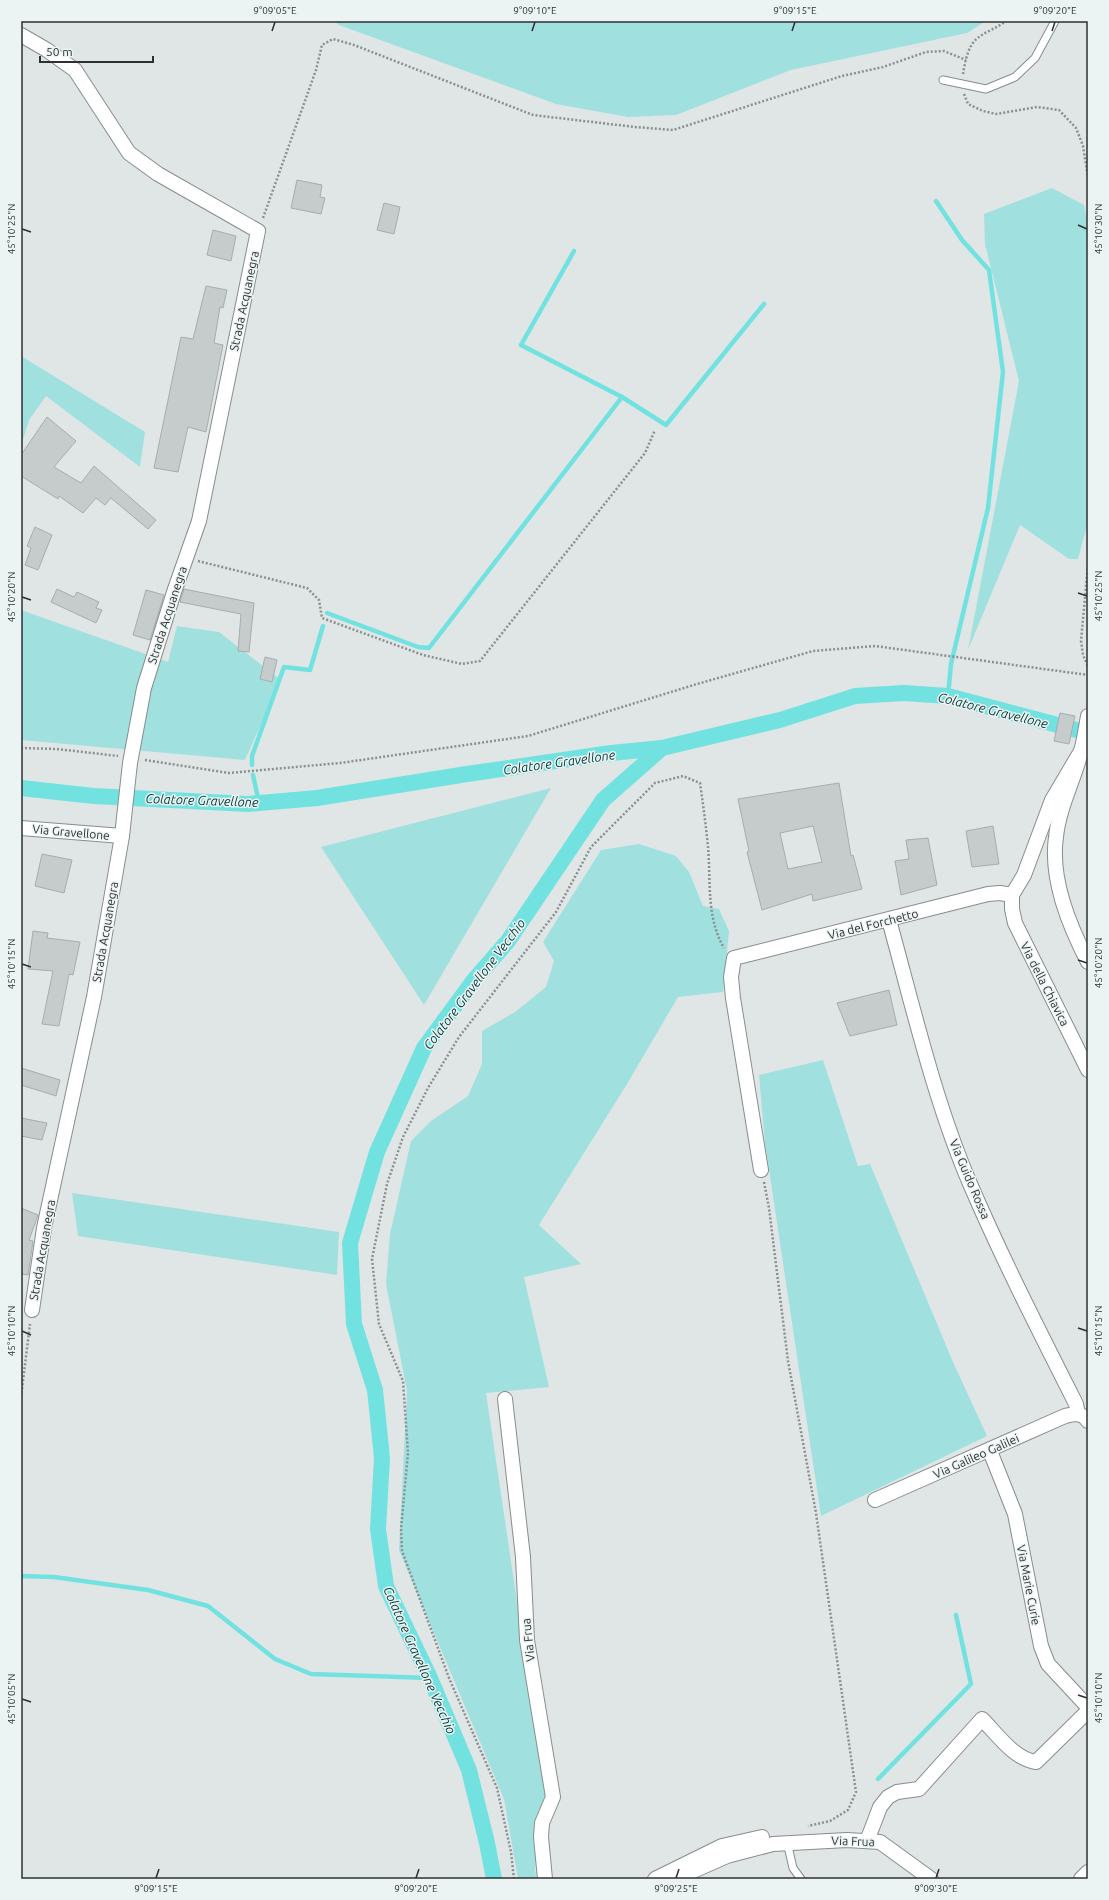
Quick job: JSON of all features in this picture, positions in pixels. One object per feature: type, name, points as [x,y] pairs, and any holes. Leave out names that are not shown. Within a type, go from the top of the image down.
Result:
[{"type":"street","points":[[21,35],[47,50],[75,70],[129,153],[158,174],[258,231]]},
{"type":"street","name":"Strada Acquanegra","points":[[32,1310],[44,1228],[94,997],[122,836],[131,761],[144,688],[199,521],[258,231]]},
{"type":"street","points":[[1088,718],[1081,751],[1062,809],[1056,836],[1054,864],[1061,894],[1076,940],[1088,962]]},
{"type":"street","points":[[1012,895],[1024,875],[1052,800],[1081,751]]},
{"type":"street","name":"Via Gravellone","points":[[21,828],[122,836]]},
{"type":"street","name":"Via del Forchetto","points":[[734,958],[988,894],[1012,895]]},
{"type":"street","name":"Via della Chiavica","points":[[1012,895],[1012,909],[1015,923],[1088,1070]]},
{"type":"street","name":"Via Guido Rossa","points":[[889,920],[925,1052],[965,1171],[1038,1329],[1083,1417]]},
{"type":"street","points":[[734,958],[731,977],[733,998],[761,1170]]},
{"type":"street","name":"Via Frua","points":[[505,1399],[523,1556],[527,1640],[553,1797],[542,1823],[541,1837],[545,1879]]},
{"type":"street","name":"Via Galileo Galilei","points":[[875,1500],[1065,1416],[1083,1417]]},
{"type":"street","name":"Via Marie Curie","points":[[990,1450],[1015,1514],[1044,1652],[1048,1664],[1088,1707]]},
{"type":"street","points":[[867,1841],[880,1807],[888,1797],[897,1792],[919,1789],[982,1719],[1017,1754],[1027,1760],[1036,1762],[1088,1711]]},
{"type":"street","name":"Via Frua","points":[[655,1879],[722,1846],[767,1836],[787,1842]]},
{"type":"street","name":"Via Frua","points":[[675,1879],[727,1856],[787,1842],[847,1840],[880,1842],[931,1879]]},
{"type":"street","points":[[1081,1879],[1088,1872]]},
{"type":"lane","points":[[943,80],[986,89],[1015,77],[1035,58],[1055,21]]},
{"type":"lane","points":[[787,1842],[793,1868],[801,1879]]},
{"type":"path","points":[[1006,21],[996,29],[978,37],[968,52],[962,84],[964,96],[968,104],[982,111],[996,114],[1037,107],[1059,110],[1076,128],[1083,146],[1088,177]]},
{"type":"path","points":[[258,231],[316,70],[322,45],[333,39],[354,45],[533,115],[673,130],[842,76],[884,68],[926,52],[944,51],[966,60]]},
{"type":"path","points":[[186,559],[227,567],[307,588],[319,600],[322,618],[389,644],[423,655],[462,664],[480,661],[645,453],[655,430]]},
{"type":"path","points":[[1088,565],[1080,641],[1083,655],[1088,666]]},
{"type":"path","points":[[21,748],[57,749],[131,761],[229,773],[340,763],[528,736],[697,684],[813,651],[875,646],[1088,675]]},
{"type":"path","points":[[514,1879],[497,1788],[449,1678],[402,1551],[401,1529],[408,1453],[403,1381],[379,1324],[372,1259],[387,1184],[404,1137],[428,1088],[459,1037],[556,912],[591,847],[655,783],[683,776],[700,783],[708,847],[710,910],[717,936],[726,951],[734,958]]},
{"type":"path","points":[[761,1170],[769,1208],[788,1361],[816,1513],[856,1792],[848,1810],[830,1821],[804,1827]]},
{"type":"path","points":[[21,1396],[32,1310]]},
{"type":"shaded area","points":[[335,21],[986,21],[967,33],[791,70],[676,115],[628,117],[556,104],[339,25]]},
{"type":"shaded area","points":[[1052,188],[1084,205],[1088,226],[1088,522],[1078,559],[1069,559],[1020,525],[968,650],[1019,381],[985,244],[984,214]]},
{"type":"shaded area","points":[[21,356],[145,432],[140,467],[46,396],[29,420],[21,446]]},
{"type":"shaded area","points":[[21,610],[168,662],[177,626],[219,632],[281,680],[245,760],[21,740]]},
{"type":"shaded area","points":[[551,788],[424,1005],[321,847]]},
{"type":"shaded area","points":[[639,844],[676,856],[689,872],[703,906],[719,909],[729,931],[723,992],[678,997],[627,1084],[539,1225],[581,1264],[524,1277],[549,1387],[486,1393],[546,1797],[539,1815],[535,1870],[537,1879],[518,1879],[504,1799],[399,1550],[407,1391],[386,1284],[390,1234],[411,1141],[431,1121],[468,1096],[482,1064],[482,1031],[515,1012],[546,987],[554,961],[543,942],[601,850]]},
{"type":"shaded area","points":[[823,1060],[858,1166],[870,1164],[953,1362],[987,1436],[821,1516],[765,1143],[759,1075]]},
{"type":"shaded area","points":[[72,1193],[339,1232],[337,1275],[78,1236]]},
{"type":"building","points":[[297,180],[322,185],[320,197],[325,198],[321,214],[291,208]]},
{"type":"building","points":[[384,203],[400,207],[394,234],[377,230]]},
{"type":"building","points":[[213,230],[236,236],[231,261],[207,255]]},
{"type":"building","points":[[206,286],[227,290],[223,308],[220,307],[214,343],[223,345],[206,432],[188,427],[178,472],[154,468],[181,337],[193,339]]},
{"type":"building","points":[[47,417],[76,441],[54,467],[81,483],[94,466],[156,520],[148,529],[111,498],[105,505],[96,498],[83,513],[59,496],[58,499],[21,476],[21,455]]},
{"type":"building","points":[[35,527],[52,535],[38,570],[25,565],[31,548],[27,546]]},
{"type":"building","points":[[57,589],[74,597],[77,592],[99,602],[96,608],[102,610],[96,623],[51,602]]},
{"type":"building","points":[[184,589],[254,603],[249,652],[238,651],[241,614],[180,602]]},
{"type":"building","points":[[146,590],[164,595],[150,640],[133,635]]},
{"type":"building","points":[[265,657],[277,660],[272,682],[260,679]]},
{"type":"building","points":[[1060,713],[1075,716],[1069,744],[1054,741]]},
{"type":"building","points":[[839,783],[851,856],[853,855],[862,889],[813,901],[812,894],[762,910],[747,852],[749,851],[738,799]],"holes":[[[813,826],[822,862],[788,869],[780,833]]]},
{"type":"building","points":[[993,826],[999,864],[972,867],[966,831]]},
{"type":"building","points":[[928,838],[937,885],[901,895],[895,861],[909,859],[906,840]]},
{"type":"building","points":[[42,854],[72,860],[64,893],[35,886]]},
{"type":"building","points":[[33,931],[48,933],[47,938],[80,942],[73,975],[69,974],[59,1026],[42,1024],[53,971],[28,969]]},
{"type":"building","points":[[889,990],[897,1025],[850,1036],[837,1003]]},
{"type":"building","points":[[21,1068],[60,1080],[56,1096],[21,1085]]},
{"type":"building","points":[[21,1118],[47,1123],[42,1140],[21,1136]]},
{"type":"building","points":[[21,1208],[38,1215],[29,1240],[33,1241],[28,1275],[21,1274]]},
{"type":"waterway","points":[[936,201],[962,240],[989,270],[1003,372],[988,508],[951,664],[948,696]]},
{"type":"waterway","points":[[574,251],[521,345],[622,397],[666,425],[764,304]]},
{"type":"waterway","points":[[327,613],[418,647],[429,648],[622,397]]},
{"type":"waterway","points":[[252,765],[252,756],[284,667],[310,670],[323,626]]},
{"type":"waterway","name":"Colatore Gravellone","points":[[21,788],[94,796],[248,804],[317,798],[611,753],[662,748],[780,720],[855,696],[904,693],[948,696],[1088,733]]},
{"type":"waterway","name":"Colatore Gravellone Vecchio","points":[[494,1879],[487,1843],[469,1770],[430,1678],[386,1586],[378,1529],[382,1458],[375,1390],[354,1324],[350,1243],[377,1152],[424,1048],[474,980],[508,941],[603,800],[662,748]]},
{"type":"waterway","points":[[253,775],[259,803]]},
{"type":"waterway","points":[[21,1576],[54,1577],[148,1590],[208,1606],[275,1659],[311,1674],[430,1678]]},
{"type":"waterway","points":[[878,1779],[971,1684],[956,1615]]}]
